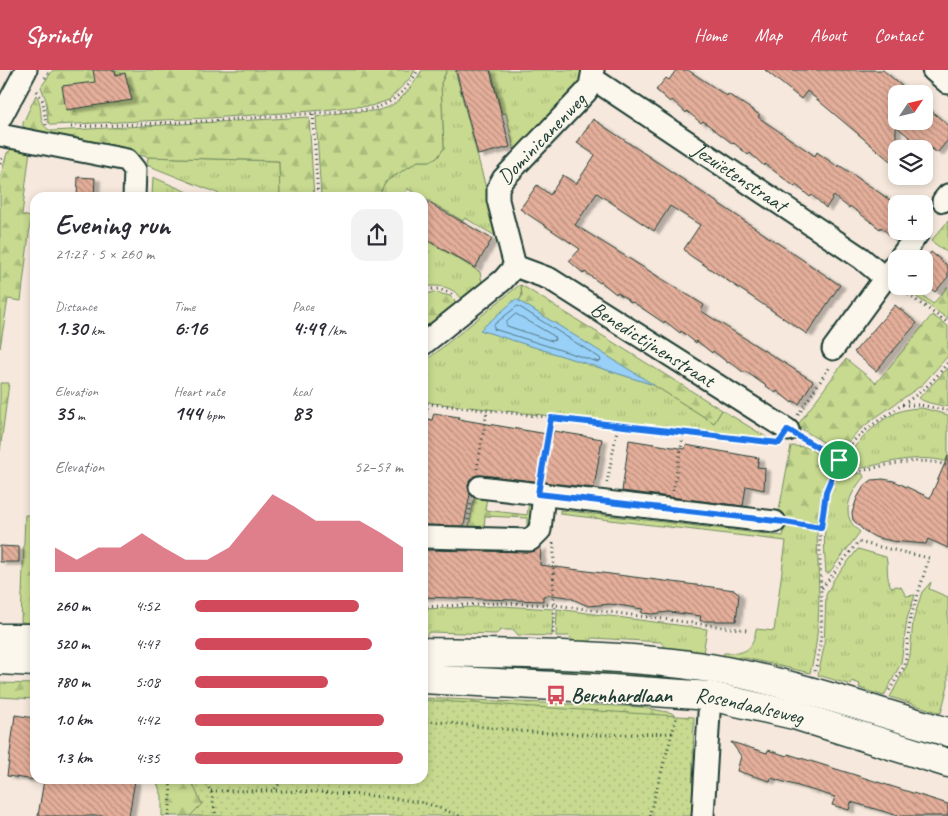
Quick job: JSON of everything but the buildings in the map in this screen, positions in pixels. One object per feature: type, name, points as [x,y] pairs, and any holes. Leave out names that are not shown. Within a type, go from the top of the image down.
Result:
[{"type":"street","points":[[0,119],[26,70]]},
{"type":"street","points":[[933,70],[948,83]]},
{"type":"street","name":"Dominicanenweg","points":[[515,266],[498,200],[498,188],[503,179],[586,92],[593,74]]},
{"type":"street","name":"Jezuïetenstraat","points":[[593,74],[861,258],[888,270]]},
{"type":"street","points":[[0,135],[126,160],[135,170],[134,192]]},
{"type":"street","points":[[428,340],[503,280],[515,266]]},
{"type":"street","name":"Benedictijnenstraat","points":[[515,266],[550,280],[788,430]]},
{"type":"street","points":[[832,357],[888,275]]},
{"type":"street","points":[[480,486],[775,522]]},
{"type":"street","points":[[428,537],[530,540],[540,530],[541,494]]},
{"type":"street","points":[[0,638],[30,638]]},
{"type":"street","name":"Rosendaalseweg","points":[[428,652],[515,653],[618,658],[710,668],[810,690],[880,713],[948,732]]},
{"type":"street","points":[[0,660],[30,662]]},
{"type":"street","points":[[703,816],[710,668]]},
{"type":"street","name":"Rosendaalseweg","points":[[428,679],[612,688],[710,696],[794,715],[948,763]]},
{"type":"path","points":[[62,128],[208,121],[372,109],[384,106],[397,97],[414,79],[418,70]]},
{"type":"path","points":[[37,90],[43,101],[45,123],[52,128]]},
{"type":"path","points":[[313,114],[318,192]]},
{"type":"path","points":[[428,290],[434,288],[444,290],[456,298],[467,310]]},
{"type":"path","points":[[917,295],[948,323]]},
{"type":"path","points":[[805,405],[832,357]]},
{"type":"path","points":[[810,690],[820,645],[822,588],[821,528],[826,492],[832,475],[839,460],[860,435],[924,389],[948,362]]},
{"type":"path","points":[[428,404],[779,443],[788,430],[839,460]]},
{"type":"path","points":[[901,405],[921,405],[948,411]]},
{"type":"path","points":[[541,494],[551,418]]},
{"type":"path","points":[[604,502],[618,425]]},
{"type":"path","points":[[670,510],[684,432]]},
{"type":"path","points":[[832,475],[839,476],[909,463],[929,462],[948,466]]},
{"type":"path","points":[[775,522],[821,528]]},
{"type":"path","points":[[540,530],[554,544],[553,600],[555,606],[553,640]]},
{"type":"path","points":[[822,588],[858,542],[929,558],[910,620],[905,665],[886,698]]},
{"type":"path","points":[[428,607],[501,603],[555,606],[747,630]]},
{"type":"path","points":[[649,816],[674,733],[682,694]]},
{"type":"path","points":[[428,722],[531,732],[601,735],[674,733]]},
{"type":"path","points":[[169,816],[170,784]]},
{"type":"path","points":[[206,784],[211,791],[215,815]]},
{"type":"path","points":[[274,790],[279,784]]},
{"type":"path","points":[[211,791],[274,790],[368,796],[426,804],[460,816]]},
{"type":"green space","points":[[53,70],[415,70],[411,77],[389,100],[371,106],[209,118],[52,125],[48,122],[46,100],[41,87]]},
{"type":"green space","points":[[422,70],[447,70],[441,83],[444,148],[437,158],[430,161],[418,161],[385,182],[380,192],[321,192],[316,117],[387,108],[413,85]]},
{"type":"green space","points":[[447,70],[455,70],[499,238],[465,218],[463,221],[428,201],[428,192],[413,192],[408,189],[406,192],[381,192],[385,182],[418,161],[430,161],[437,158],[444,148],[441,83]]},
{"type":"green space","points":[[491,70],[583,70],[583,82],[515,154],[506,113],[502,114]]},
{"type":"green space","points":[[36,95],[39,99],[42,120],[47,128],[52,131],[309,117],[314,192],[280,192],[279,161],[148,157],[27,129],[23,126]]},
{"type":"green space","points":[[14,147],[30,150],[22,215],[30,217],[30,225],[21,301],[8,299],[0,348],[0,179],[7,153]]},
{"type":"green space","points":[[148,157],[279,161],[280,192],[214,192],[147,165]]},
{"type":"green space","points":[[153,177],[187,192],[152,192]]},
{"type":"green space","points":[[948,221],[948,253],[931,241]]},
{"type":"green space","points":[[428,241],[480,272],[482,283],[478,290],[464,301],[456,292],[436,286],[428,287]]},
{"type":"green space","points":[[521,285],[522,296],[519,301],[516,300],[481,330],[654,385],[714,423],[722,410],[771,440],[428,403],[428,359]]},
{"type":"green space","points":[[521,285],[722,410],[714,423],[519,301],[522,296]]},
{"type":"green space","points":[[948,286],[948,319],[914,295],[922,295],[933,304]]},
{"type":"green space","points":[[434,292],[450,296],[459,305],[428,330],[428,294]]},
{"type":"green space","points":[[932,315],[948,326],[948,356],[922,385],[872,420],[857,432],[843,448],[834,449],[797,426],[846,359],[876,383]]},
{"type":"green space","points":[[948,368],[948,407],[921,400],[919,398]]},
{"type":"green space","points":[[0,383],[9,383],[0,451]]},
{"type":"green space","points":[[922,408],[948,415],[948,462],[922,458],[909,459],[837,472],[855,446],[881,422],[901,411]]},
{"type":"green space","points":[[791,446],[807,447],[827,461],[830,469],[822,492],[817,525],[779,518],[778,516]]},
{"type":"green space","points":[[862,473],[864,477],[854,491],[848,512],[854,526],[860,532],[829,573],[826,573],[825,526],[828,502],[834,479]]},
{"type":"green space","points":[[475,495],[487,497],[485,510],[527,515],[529,502],[534,503],[533,528],[527,531],[527,518],[485,516],[484,529],[471,530],[469,527]]},
{"type":"green space","points":[[560,510],[783,536],[785,525],[817,531],[818,620],[817,638],[810,673],[741,657],[735,659],[722,657],[724,653],[737,653],[747,650],[753,642],[756,629],[774,631],[786,541],[560,514]]},
{"type":"green space","points":[[25,515],[30,515],[30,623],[21,622]]},
{"type":"green space","points":[[858,549],[886,557],[888,577],[892,588],[896,586],[901,587],[906,596],[915,595],[907,619],[901,663],[884,696],[859,688],[860,684],[852,681],[851,685],[818,675],[824,647],[826,595],[834,579]]},
{"type":"green space","points":[[931,582],[929,589],[948,597],[948,685],[941,713],[890,697],[907,665],[910,655],[913,621],[922,592]]},
{"type":"green space","points":[[501,606],[553,609],[552,636],[518,635],[514,630],[501,630],[496,634],[428,633],[428,609]]},
{"type":"green space","points":[[557,609],[707,629],[703,653],[666,648],[661,642],[593,638],[589,642],[574,642],[569,636],[556,636]]},
{"type":"green space","points":[[428,658],[602,664],[689,678],[687,683],[428,672]]},
{"type":"green space","points":[[0,683],[30,684],[30,699],[0,697]]},
{"type":"green space","points":[[428,698],[642,707],[672,713],[674,715],[670,729],[428,720]]},
{"type":"green space","points":[[428,700],[694,717],[692,816],[190,816],[202,804],[193,784],[428,784]]},
{"type":"green space","points":[[158,784],[197,784],[209,816],[162,816],[162,796]]},
{"type":"water","points":[[516,299],[519,301],[654,385],[480,330]]},
{"type":"place","name":"Bernhardlaan","points":[[556,695]]},
{"type":"route","points":[[551,418],[779,443],[788,430],[839,460],[826,492],[821,528],[785,522],[538,494],[551,418]]}]
